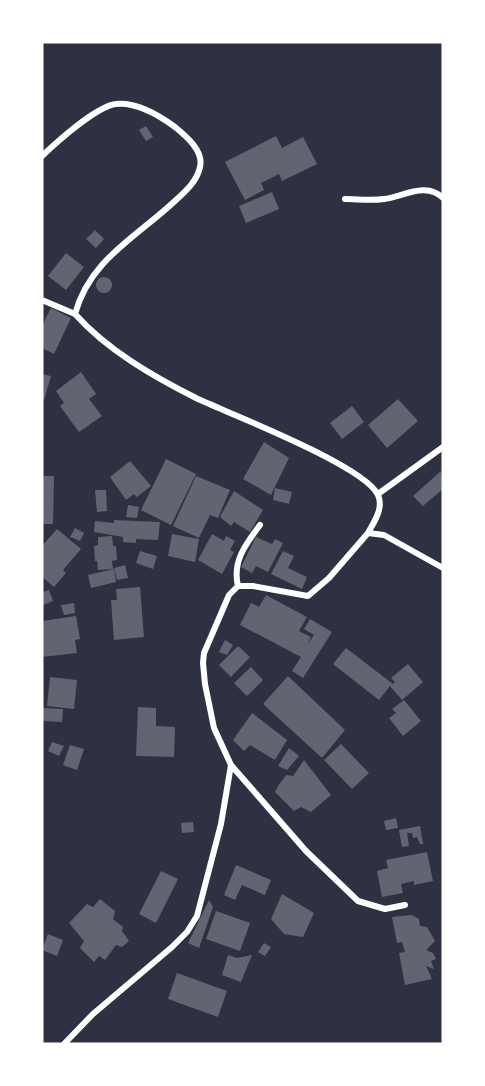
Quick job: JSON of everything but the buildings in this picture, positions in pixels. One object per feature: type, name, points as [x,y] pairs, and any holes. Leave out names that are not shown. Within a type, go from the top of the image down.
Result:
[{"type":"street","points":[[42,156],[80,124],[110,105],[119,103],[156,113],[182,132],[198,151],[201,160],[195,180],[187,189],[95,272],[80,294],[75,314]]},
{"type":"street","points":[[345,199],[383,199],[415,190],[439,194],[443,198]]},
{"type":"street","points":[[42,300],[75,314],[92,333],[138,365],[196,398],[311,449],[362,477],[378,495],[381,507],[368,533],[329,578],[308,596],[253,586],[238,586],[229,595],[219,614],[204,653],[203,663],[214,728],[231,765],[298,842],[358,902],[385,909],[405,905]]},
{"type":"street","points":[[378,495],[443,447]]},
{"type":"street","points":[[238,586],[236,571],[239,558],[260,525]]},
{"type":"street","points":[[368,533],[384,535],[443,568]]},
{"type":"street","points":[[64,1044],[93,1014],[180,939],[197,916],[221,824],[231,765]]}]
